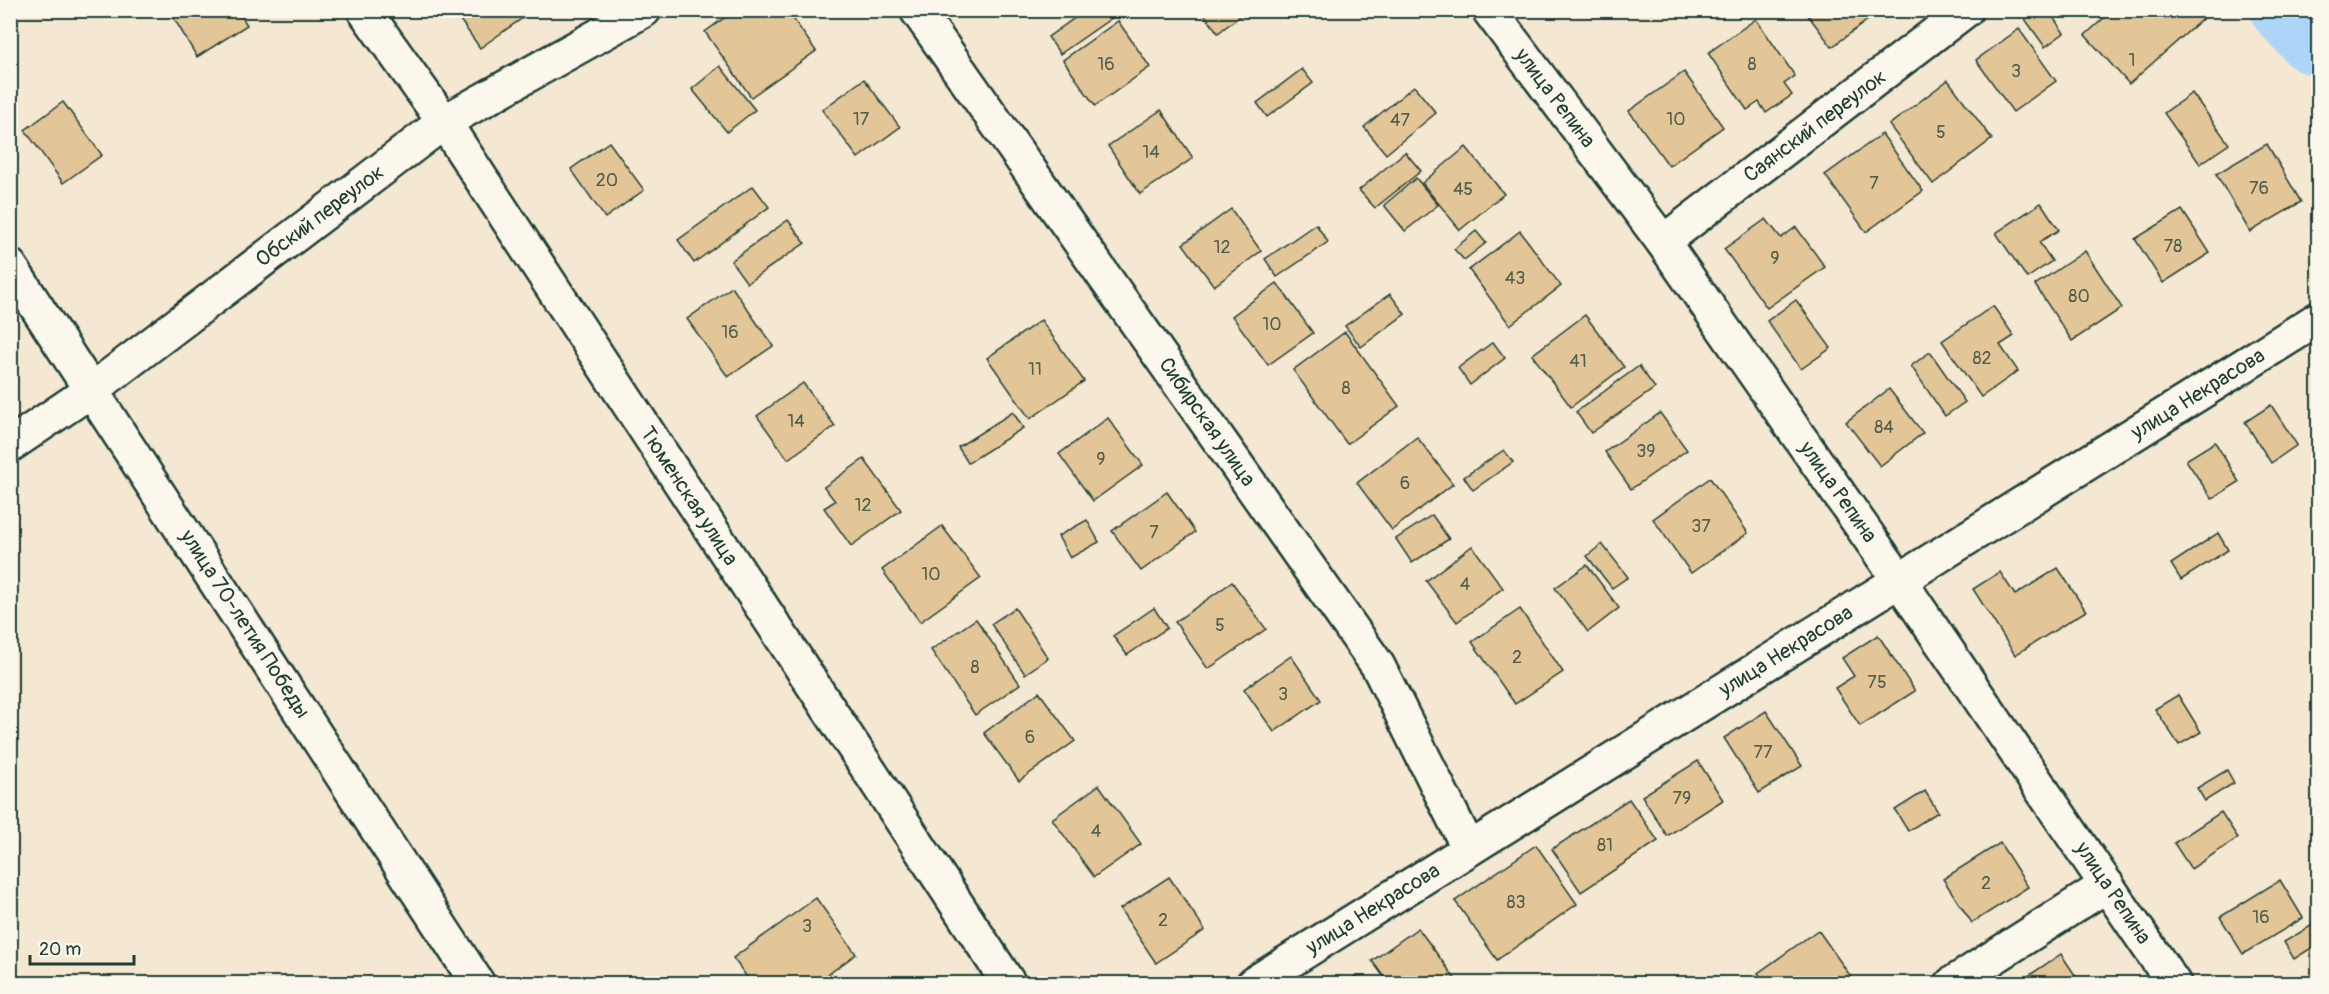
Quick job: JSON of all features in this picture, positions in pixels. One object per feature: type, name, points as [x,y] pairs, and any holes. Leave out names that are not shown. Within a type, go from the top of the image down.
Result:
[{"type":"street","name":"Тюменская улица","points":[[364,10],[444,122],[1009,984]]},
{"type":"street","name":"Обский переулок","points":[[10,445],[93,389],[444,122],[644,10]]},
{"type":"street","name":"Сибирская улица","points":[[917,10],[1378,666],[1469,849]]},
{"type":"street","name":"улица Репина","points":[[1489,10],[1663,242],[1899,580],[2174,984]]},
{"type":"street","name":"Саянский переулок","points":[[1663,242],[1966,10]]},
{"type":"street","name":"улица 70-летия Победы","points":[[10,266],[93,389],[478,984]]},
{"type":"street","name":"улица Некрасова","points":[[1253,984],[2319,319]]},
{"type":"street","points":[[1952,984],[2107,885]]},
{"type":"building","points":[[169,10],[238,10],[247,25],[197,57]]},
{"type":"building","points":[[453,10],[519,10],[524,17],[480,48]]},
{"type":"building","points":[[735,10],[787,10],[816,51],[751,97],[705,32]]},
{"type":"building","points":[[1086,10],[1109,10],[1113,17],[1060,54],[1048,37]]},
{"type":"building","points":[[1209,10],[1248,10],[1218,33],[1204,14]]},
{"type":"building","points":[[1804,10],[1881,10],[1832,47]]},
{"type":"building","points":[[2037,10],[2048,10],[2064,33],[2045,47],[2025,19]]},
{"type":"building","points":[[2113,10],[2206,10],[2208,14],[2129,84],[2085,35]]},
{"type":"building","points":[[1756,19],[1795,76],[1784,84],[1792,95],[1766,113],[1759,102],[1747,110],[1708,53]]},
{"type":"building","points":[[1118,21],[1150,67],[1095,106],[1063,60]]},
{"type":"building","points":[[2019,29],[2056,81],[2013,112],[1976,60]]},
{"type":"building","points":[[720,66],[755,110],[727,132],[692,89]]},
{"type":"building","points":[[1302,69],[1313,83],[1267,117],[1257,103]]},
{"type":"building","points":[[1684,72],[1723,127],[1669,166],[1629,111]]},
{"type":"building","points":[[864,79],[900,127],[858,158],[822,110]]},
{"type":"building","points":[[1948,80],[1992,139],[1933,184],[1889,125]]},
{"type":"building","points":[[1414,86],[1436,113],[1386,154],[1364,127]]},
{"type":"building","points":[[2192,93],[2229,144],[2200,164],[2164,113]]},
{"type":"building","points":[[63,102],[102,155],[63,183],[25,130]]},
{"type":"building","points":[[1161,110],[1193,158],[1140,194],[1108,146]]},
{"type":"building","points":[[1882,134],[1923,191],[1866,232],[1825,175]]},
{"type":"building","points":[[609,142],[644,190],[605,218],[571,169]]},
{"type":"building","points":[[2267,144],[2301,202],[2250,232],[2216,174]]},
{"type":"building","points":[[1466,147],[1504,194],[1460,230],[1422,183]]},
{"type":"building","points":[[1405,152],[1421,171],[1375,208],[1359,190]]},
{"type":"building","points":[[1416,178],[1438,205],[1405,231],[1384,205]]},
{"type":"building","points":[[753,186],[769,207],[694,263],[678,240]]},
{"type":"building","points":[[2041,203],[2059,230],[2039,242],[2052,261],[2027,278],[1996,233]]},
{"type":"building","points":[[1231,209],[1261,251],[1214,286],[1183,244]]},
{"type":"building","points":[[2182,210],[2210,253],[2163,283],[2135,239]]},
{"type":"building","points":[[1766,219],[1781,238],[1796,227],[1825,267],[1767,308],[1724,249]]},
{"type":"building","points":[[788,220],[805,243],[747,283],[731,261]]},
{"type":"building","points":[[1316,224],[1328,242],[1277,277],[1265,259]]},
{"type":"building","points":[[1476,231],[1486,243],[1464,260],[1454,249]]},
{"type":"building","points":[[1520,231],[1561,286],[1510,325],[1469,270]]},
{"type":"building","points":[[2085,251],[2122,308],[2072,341],[2035,285]]},
{"type":"building","points":[[1277,283],[1313,333],[1268,365],[1232,316]]},
{"type":"building","points":[[732,287],[773,346],[728,377],[687,319]]},
{"type":"building","points":[[1390,294],[1405,314],[1361,347],[1345,326]]},
{"type":"building","points":[[1796,300],[1831,348],[1801,369],[1767,321]]},
{"type":"building","points":[[1993,306],[2014,336],[2000,345],[2018,371],[1981,397],[1942,341]]},
{"type":"building","points":[[1585,315],[1624,367],[1571,407],[1532,355]]},
{"type":"building","points":[[1041,320],[1084,381],[1030,419],[987,358]]},
{"type":"building","points":[[1345,332],[1399,406],[1347,444],[1293,370]]},
{"type":"building","points":[[1493,342],[1505,358],[1470,385],[1458,368]]},
{"type":"building","points":[[1930,352],[1965,402],[1945,416],[1911,366]]},
{"type":"building","points":[[1639,366],[1655,388],[1591,433],[1576,412]]},
{"type":"building","points":[[803,383],[835,426],[788,459],[757,416]]},
{"type":"building","points":[[1889,389],[1923,433],[1880,466],[1846,422]]},
{"type":"building","points":[[2271,405],[2297,445],[2271,463],[2245,422]]},
{"type":"building","points":[[1013,412],[1023,428],[968,463],[958,447]]},
{"type":"building","points":[[1660,413],[1687,450],[1631,489],[1605,452]]},
{"type":"building","points":[[1108,418],[1143,465],[1093,501],[1059,454]]},
{"type":"building","points":[[1417,437],[1453,484],[1392,530],[1357,483]]},
{"type":"building","points":[[2215,442],[2239,482],[2212,499],[2186,460]]},
{"type":"building","points":[[1504,450],[1513,462],[1473,490],[1464,477]]},
{"type":"building","points":[[864,459],[901,510],[851,546],[824,508],[835,501],[824,487]]},
{"type":"building","points":[[1710,478],[1748,533],[1691,573],[1653,519]]},
{"type":"building","points":[[1167,492],[1195,532],[1141,571],[1112,531]]},
{"type":"building","points":[[1432,515],[1449,539],[1412,563],[1396,539]]},
{"type":"building","points":[[1087,520],[1099,542],[1070,558],[1058,536]]},
{"type":"building","points":[[942,526],[981,578],[920,622],[882,570]]},
{"type":"building","points":[[2218,533],[2228,550],[2181,580],[2171,564]]},
{"type":"building","points":[[1602,544],[1628,577],[1612,588],[1587,556]]},
{"type":"building","points":[[1472,546],[1503,588],[1457,622],[1426,581]]},
{"type":"building","points":[[1587,565],[1619,608],[1588,632],[1555,588]]},
{"type":"building","points":[[2058,568],[2086,611],[2015,655],[1973,589],[2000,572],[2015,595]]},
{"type":"building","points":[[1232,582],[1266,629],[1208,669],[1175,622]]},
{"type":"building","points":[[1015,608],[1048,658],[1025,674],[991,624]]},
{"type":"building","points":[[1154,608],[1167,628],[1127,655],[1113,636]]},
{"type":"building","points":[[1520,609],[1563,672],[1515,704],[1472,642]]},
{"type":"building","points":[[976,619],[1020,684],[975,715],[931,650]]},
{"type":"building","points":[[1878,635],[1915,691],[1860,726],[1835,688],[1854,676],[1842,658]]},
{"type":"building","points":[[1291,656],[1321,700],[1274,732],[1244,689]]},
{"type":"building","points":[[1039,692],[1075,741],[1019,781],[984,733]]},
{"type":"building","points":[[2178,695],[2201,732],[2179,745],[2155,709]]},
{"type":"building","points":[[1766,711],[1802,766],[1759,793],[1724,738]]},
{"type":"building","points":[[1698,761],[1723,800],[1667,836],[1642,796]]},
{"type":"building","points":[[2227,770],[2234,783],[2205,801],[2197,788]]},
{"type":"building","points":[[1099,785],[1141,844],[1094,877],[1052,819]]},
{"type":"building","points":[[1925,791],[1938,812],[1908,831],[1895,810]]},
{"type":"building","points":[[1629,799],[1658,841],[1581,892],[1552,849]]},
{"type":"building","points":[[2221,812],[2238,838],[2191,869],[2174,843]]},
{"type":"building","points":[[2000,843],[2028,887],[1972,923],[1943,879]]},
{"type":"building","points":[[1536,845],[1577,904],[1497,960],[1455,901]]},
{"type":"building","points":[[1169,877],[1205,930],[1156,963],[1120,909]]},
{"type":"building","points":[[2280,880],[2303,918],[2243,954],[2220,917]]},
{"type":"building","points":[[816,898],[856,954],[815,984],[752,984],[733,958]]},
{"type":"building","points":[[2314,924],[2318,932],[2318,944],[2294,959],[2284,942]]},
{"type":"building","points":[[1418,928],[1459,984],[1389,984],[1372,961]]},
{"type":"building","points":[[1818,930],[1856,984],[1766,984],[1758,973]]},
{"type":"building","points":[[2061,954],[2081,984],[2018,984],[2018,983]]},
{"type":"building","points":[[1356,975],[1362,984],[1344,984]]},
{"type":"waterway","points":[[2281,10],[2310,42],[2318,45]]}]
